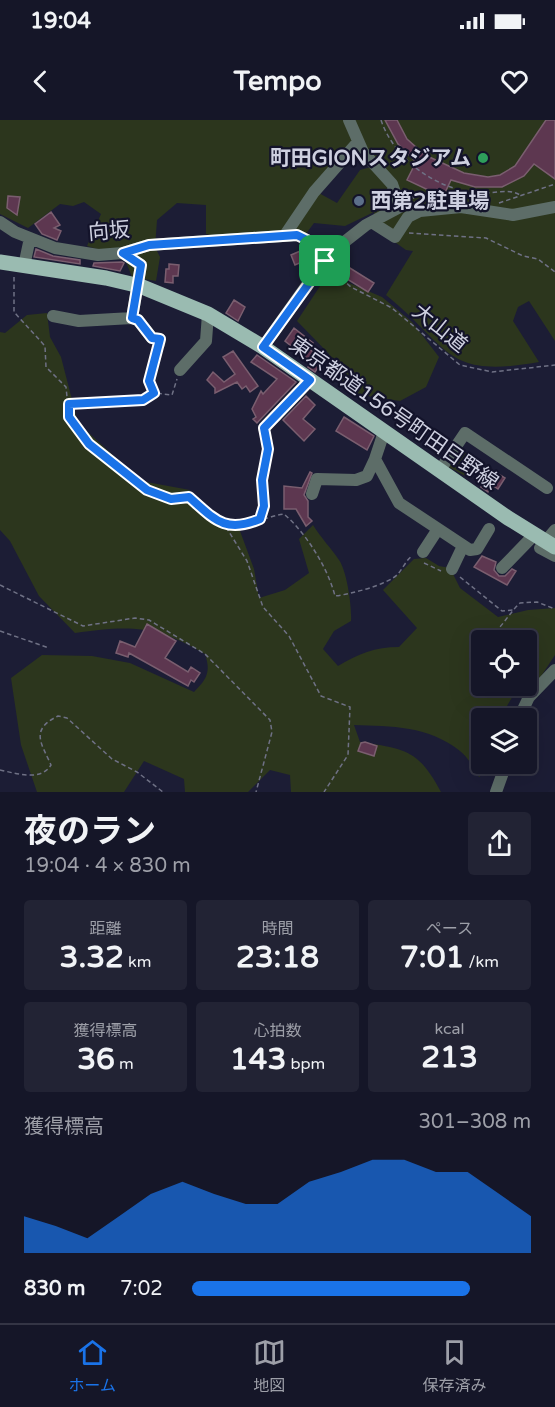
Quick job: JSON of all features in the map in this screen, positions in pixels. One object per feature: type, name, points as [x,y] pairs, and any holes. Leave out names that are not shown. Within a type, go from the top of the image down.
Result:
[{"type":"main road","name":"東京都道156号町田日野線","points":[[0,262],[106,278],[140,286],[208,314],[263,347],[440,471],[549,538]]},
{"type":"street","points":[[263,347],[325,261],[350,236],[400,207],[397,195],[358,142],[349,120]]},
{"type":"street","points":[[285,235],[314,192],[358,142]]},
{"type":"street","points":[[373,223],[395,237],[408,217],[420,211],[460,207],[481,208],[513,215],[555,207]]},
{"type":"street","name":"向坂","points":[[0,222],[55,248],[83,253],[123,253],[149,245],[285,235],[303,237],[325,261]]},
{"type":"street","points":[[21,265],[30,238]]},
{"type":"street","points":[[123,253],[141,265],[140,286],[132,318]]},
{"type":"street","points":[[180,370],[206,341],[208,314]]},
{"type":"street","points":[[53,316],[80,321],[132,318],[138,320],[152,338],[160,339],[159,344]]},
{"type":"street","points":[[264,428],[310,380]]},
{"type":"street","points":[[312,494],[316,479],[356,480],[367,476],[384,432]]},
{"type":"street","points":[[440,471],[465,433],[538,478],[547,488]]},
{"type":"street","points":[[375,459],[399,503],[463,546],[470,550],[477,549],[489,529]]},
{"type":"street","points":[[423,552],[438,529]]},
{"type":"street","points":[[549,538],[540,548],[555,556]]},
{"type":"street","points":[[502,568],[549,538]]},
{"type":"street","points":[[452,569],[463,546]]},
{"type":"street","points":[[524,708],[529,698],[555,670]]},
{"type":"street","points":[[496,792],[502,774]]},
{"type":"path","points":[[381,120],[394,147],[418,170],[464,191],[510,192],[520,195]]},
{"type":"path","points":[[481,208],[555,184]]},
{"type":"path","points":[[397,195],[412,194],[420,211]]},
{"type":"path","points":[[401,229],[411,234],[486,238],[515,253],[538,259],[555,272]]},
{"type":"path","name":"大山道","points":[[325,261],[335,276],[392,308],[460,365],[492,372],[555,365]]},
{"type":"path","points":[[21,265],[13,287],[14,312],[45,346],[46,367],[66,387],[69,417],[89,444],[147,490],[171,499],[189,497],[217,522],[226,526],[250,524],[260,519],[284,514],[296,525],[332,582],[335,596],[356,594],[368,586],[389,582],[400,572],[411,555],[444,573],[452,569],[476,592],[502,610],[513,610]]},
{"type":"path","points":[[154,393],[149,381],[159,344]]},
{"type":"path","points":[[69,404],[143,400],[154,393],[172,395],[180,370]]},
{"type":"path","points":[[260,519],[264,506],[262,480],[268,449],[264,428]]},
{"type":"path","points":[[226,526],[248,561],[263,607],[289,636],[321,696],[350,707],[348,754],[324,792]]},
{"type":"path","points":[[0,585],[83,626],[135,618],[149,620],[205,654],[270,720],[272,732],[256,792]]},
{"type":"path","points":[[499,630],[520,603],[528,601],[555,609]]},
{"type":"path","points":[[0,632],[49,648]]},
{"type":"path","points":[[0,770],[38,775],[47,771],[51,765],[40,747],[40,736],[44,726],[58,716],[68,718],[112,759],[137,772],[163,792]]},
{"type":"green space","points":[[0,120],[555,120],[555,341],[529,301],[518,307],[513,321],[539,362],[484,366],[466,362],[451,355],[386,295],[413,251],[406,250],[375,228],[374,212],[345,226],[314,223],[305,235],[288,232],[317,192],[337,203],[360,170],[371,167],[351,144],[282,239],[250,244],[206,234],[206,205],[177,203],[157,220],[155,247],[160,257],[156,281],[132,277],[124,257],[87,246],[101,214],[84,202],[73,206],[60,204],[28,228],[0,214]]},
{"type":"green space","points":[[328,274],[382,297],[412,322],[439,357],[426,387],[400,401],[355,394],[327,370],[329,354],[297,321]]},
{"type":"green space","points":[[47,313],[50,337],[61,357],[78,423],[141,481],[190,490],[189,497],[205,512],[240,531],[254,569],[259,598],[285,590],[309,573],[299,539],[313,525],[342,565],[348,589],[351,621],[334,631],[323,649],[338,666],[367,652],[399,647],[417,628],[383,590],[414,559],[426,558],[439,566],[450,568],[460,588],[498,617],[528,610],[555,608],[555,655],[537,682],[537,630],[471,630],[471,696],[513,696],[506,708],[471,708],[471,763],[448,743],[423,732],[382,726],[354,725],[360,742],[399,750],[417,759],[441,792],[291,792],[290,775],[270,770],[248,792],[185,792],[184,779],[144,761],[124,792],[37,792],[21,745],[11,678],[42,655],[92,656],[130,663],[194,692],[205,679],[208,666],[205,654],[172,637],[157,633],[127,628],[75,633],[39,596],[10,541],[0,530],[0,332],[5,333],[27,315]]},
{"type":"green space","points":[[458,448],[476,459],[465,476],[449,467]]},
{"type":"building","points":[[385,120],[397,120],[407,139],[425,155],[464,173],[488,177],[500,175],[515,166],[546,120],[555,120],[555,179],[534,164],[524,176],[502,187],[475,187],[451,180],[443,197],[407,180],[416,162],[398,144]]},
{"type":"building","points":[[8,196],[20,197],[17,215],[7,208]]},
{"type":"building","points":[[51,212],[60,225],[54,228],[61,231],[57,240],[42,234],[35,224]]},
{"type":"building","points":[[36,249],[53,256],[80,260],[80,264],[34,257]]},
{"type":"building","points":[[305,249],[311,258],[295,265],[291,255]]},
{"type":"building","points":[[94,263],[124,263],[120,271],[93,266]]},
{"type":"building","points":[[169,264],[179,265],[178,276],[173,276],[173,283],[165,282],[166,269],[169,269]]},
{"type":"building","points":[[345,265],[374,283],[368,292],[339,274]]},
{"type":"building","points":[[234,300],[245,307],[238,321],[226,313]]},
{"type":"building","points":[[294,328],[313,343],[309,349],[324,359],[315,372],[308,367],[311,362],[285,341]]},
{"type":"building","points":[[233,351],[258,386],[250,392],[246,386],[242,389],[237,382],[215,393],[215,388],[207,380],[213,372],[224,382],[235,374],[223,357]]},
{"type":"building","points":[[257,355],[296,382],[257,423],[253,419],[256,417],[252,409],[261,391],[263,394],[277,379],[251,362]]},
{"type":"building","points":[[306,396],[315,405],[303,419],[315,429],[304,441],[283,420]]},
{"type":"building","points":[[344,417],[374,436],[367,450],[336,431]]},
{"type":"building","points":[[492,470],[505,478],[498,489],[492,485],[488,492],[481,487]]},
{"type":"building","points":[[310,472],[312,473],[304,495],[308,501],[308,517],[312,521],[306,526],[296,509],[284,509],[284,486],[302,488]]},
{"type":"building","points":[[482,556],[496,562],[494,570],[499,576],[505,576],[512,569],[516,571],[507,585],[474,567]]},
{"type":"building","points":[[147,624],[176,641],[165,658],[188,672],[191,667],[200,673],[194,682],[191,680],[188,686],[129,653],[128,657],[116,653],[120,641],[135,647]]},
{"type":"building","points":[[361,743],[377,746],[374,756],[358,751]]},
{"type":"place","name":"町田GIONスタジアム","points":[[483,158]]},
{"type":"place","name":"西第2駐車場","points":[[359,201]]},
{"type":"route","points":[[290,234],[309,241],[325,261],[263,347],[310,380],[264,428],[268,449],[264,461],[262,480],[264,506],[260,519],[250,524],[226,526],[217,522],[189,497],[171,499],[147,490],[89,444],[69,417],[69,404],[143,400],[154,393],[149,381],[160,339],[152,338],[138,320],[132,318],[140,286],[141,265],[123,253],[149,245],[259,239],[290,234]]}]
